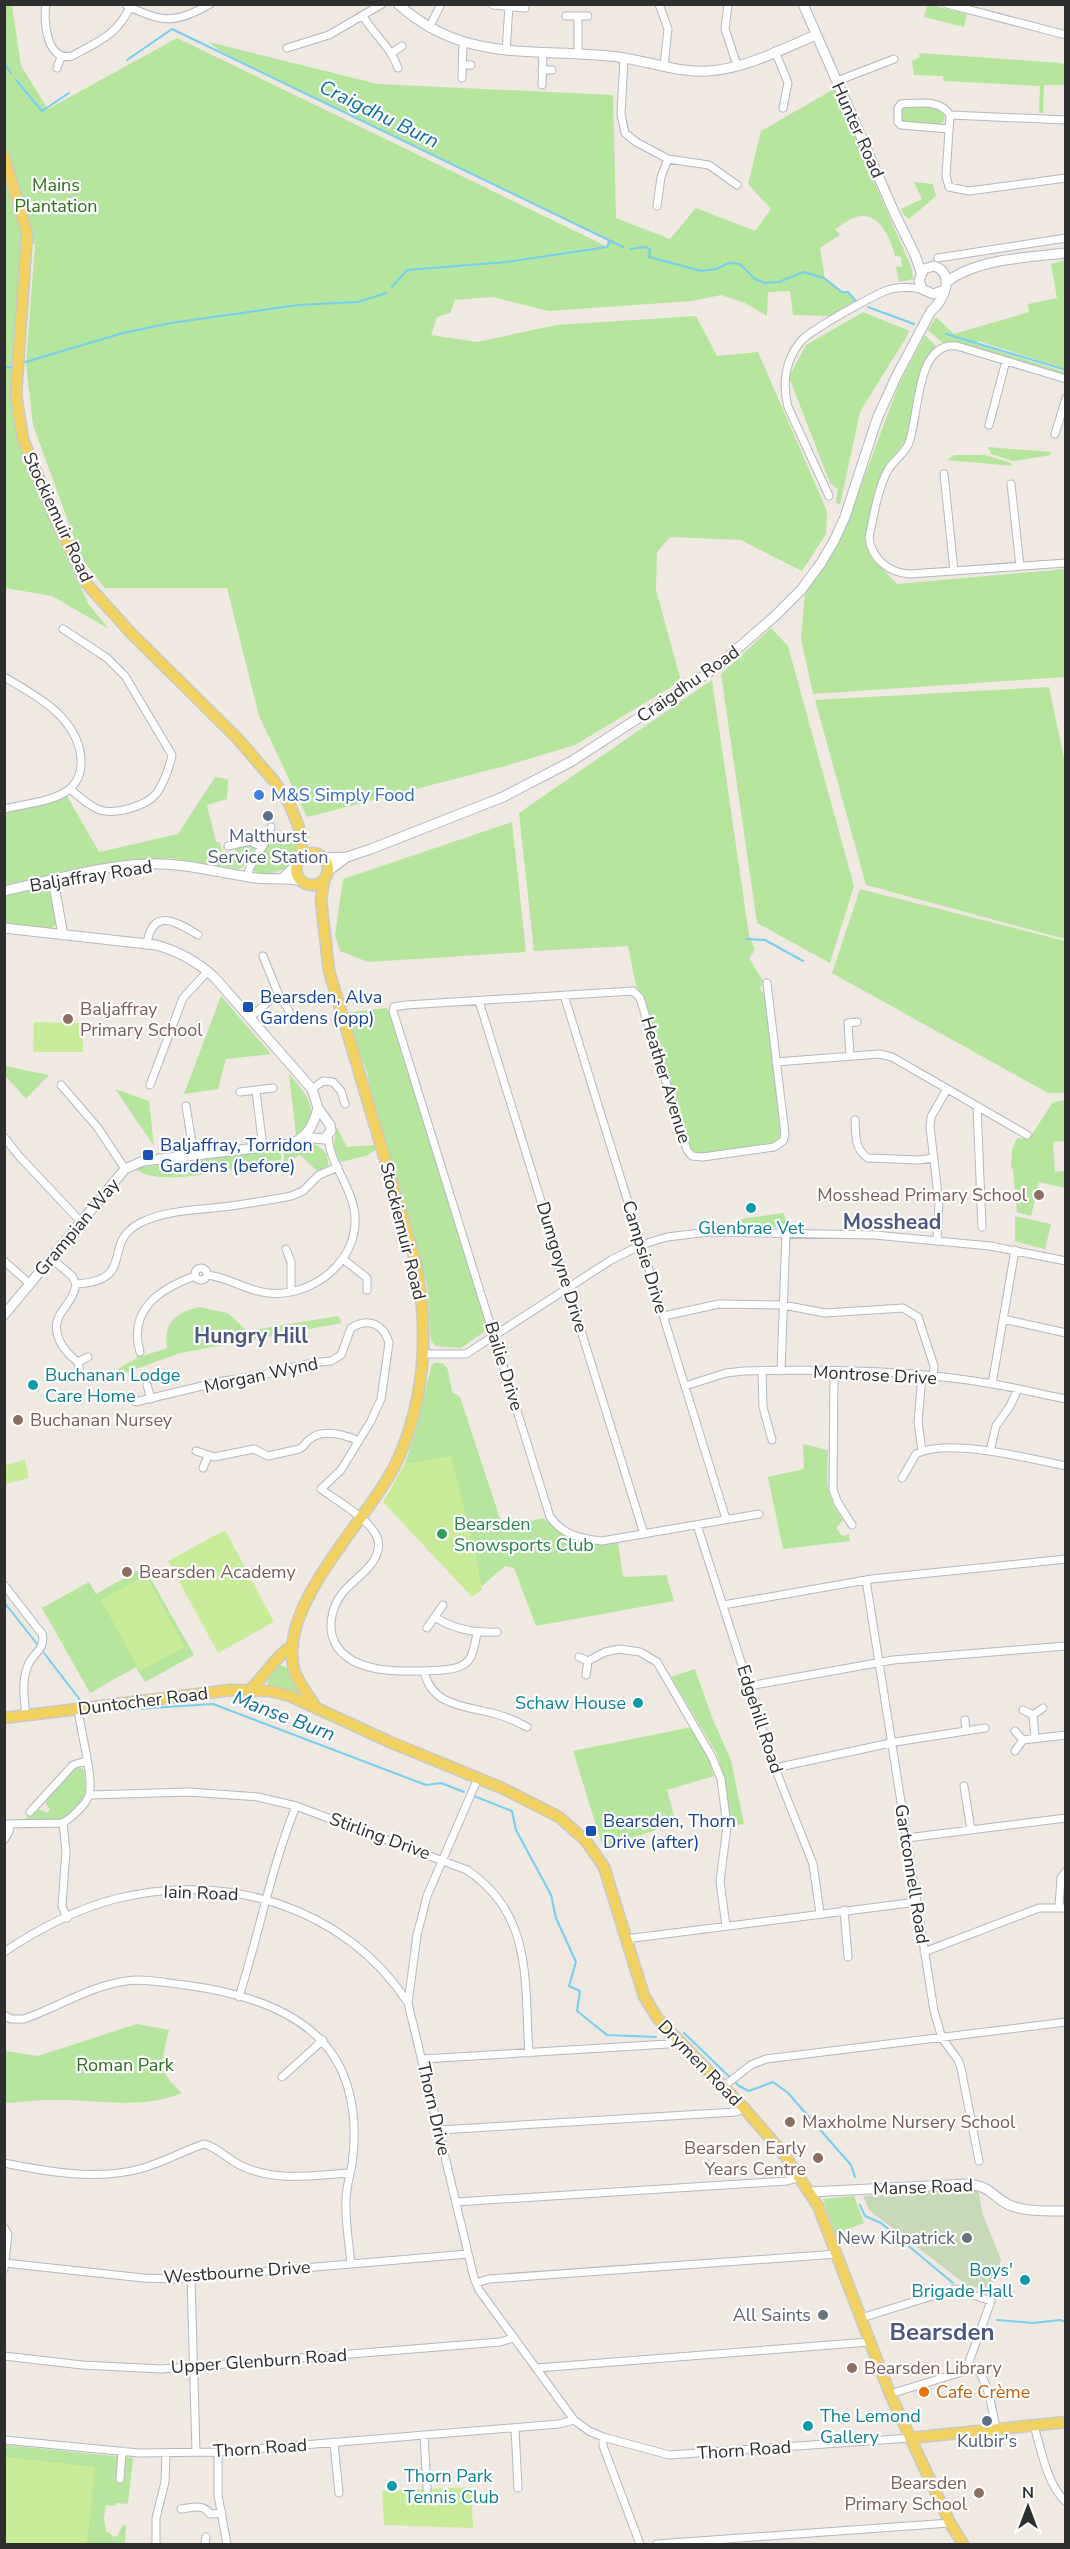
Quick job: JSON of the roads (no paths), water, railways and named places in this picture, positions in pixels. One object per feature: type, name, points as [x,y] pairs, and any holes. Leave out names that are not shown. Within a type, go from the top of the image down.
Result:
[{"type":"main road","name":"Stockiemuir Road","points":[[4,156],[27,233],[16,395],[23,439],[54,516],[86,583],[130,632],[238,739],[274,781],[289,802],[302,838],[319,855]]},
{"type":"main road","name":"Stockiemuir Road","points":[[299,861],[302,838]]},
{"type":"main road","points":[[305,883],[314,885],[326,876],[319,855],[299,861],[297,874],[305,883],[321,900]]},
{"type":"main road","name":"Stockiemuir Road","points":[[293,1645],[302,1615],[314,1590],[330,1561],[387,1479],[408,1433],[420,1386],[424,1354],[423,1308],[415,1260],[329,971],[321,900],[326,876]]},
{"type":"main road","points":[[249,1690],[267,1673],[285,1649],[293,1645],[295,1671],[315,1706]]},
{"type":"main road","name":"Duntocher Road","points":[[4,1718],[198,1694],[249,1690],[290,1696],[315,1706]]},
{"type":"main road","name":"Drymen Road","points":[[315,1706],[390,1742],[478,1778],[559,1817],[586,1841],[604,1866],[644,1996],[657,2019],[677,2040],[729,2082],[744,2108],[810,2192],[837,2254],[890,2394],[950,2523],[963,2544]]},
{"type":"main road","points":[[910,2438],[1065,2422]]},
{"type":"street","points":[[46,4],[45,17],[49,37],[53,49],[61,57]]},
{"type":"street","points":[[61,57],[72,56],[112,33],[123,21],[128,6],[157,19],[170,20],[189,16],[210,4]]},
{"type":"street","points":[[287,48],[328,35],[381,4]]},
{"type":"street","points":[[398,4],[429,28],[462,43],[506,51],[578,53],[624,58],[706,71],[737,65],[816,35]]},
{"type":"street","points":[[429,28],[441,4]]},
{"type":"street","points":[[659,4],[668,29],[664,66]]},
{"type":"street","points":[[728,4],[724,26],[737,65]]},
{"type":"street","name":"Hunter Road","points":[[803,4],[915,255],[923,284]]},
{"type":"street","points":[[947,4],[1065,34]]},
{"type":"street","points":[[493,5],[525,8]]},
{"type":"street","points":[[506,51],[509,6]]},
{"type":"street","points":[[363,16],[369,27],[393,52],[398,68]]},
{"type":"street","points":[[566,16],[588,16]]},
{"type":"street","points":[[578,16],[578,53]]},
{"type":"street","points":[[462,43],[462,78]]},
{"type":"street","points":[[299,44],[302,55]]},
{"type":"street","points":[[393,52],[402,46]]},
{"type":"street","points":[[775,51],[788,83],[783,108]]},
{"type":"street","points":[[542,85],[543,52]]},
{"type":"street","points":[[57,68],[61,57]]},
{"type":"street","points":[[624,58],[622,128],[636,142],[668,159],[709,165],[737,185]]},
{"type":"street","points":[[837,81],[894,59]]},
{"type":"street","points":[[462,65],[471,65]]},
{"type":"street","points":[[542,70],[552,70]]},
{"type":"street","points":[[949,129],[901,125],[898,122],[898,108],[901,104],[939,104],[950,115],[946,176],[949,188],[969,190],[1065,178]]},
{"type":"street","points":[[950,115],[1065,120]]},
{"type":"street","points":[[657,206],[661,177],[668,159]]},
{"type":"street","points":[[938,258],[1065,238]]},
{"type":"street","name":"Craigdhu Road","points":[[326,876],[347,857],[528,786],[700,679],[769,621],[801,590],[834,541],[845,517],[878,419],[896,377],[931,312],[937,307],[945,286],[962,272],[998,262],[1065,253]]},
{"type":"street","name":"Hunter Road","points":[[915,255],[930,266]]},
{"type":"street","points":[[930,266],[923,284],[931,312]]},
{"type":"street","name":"Craigdhu Road","points":[[930,266],[962,272]]},
{"type":"street","points":[[829,496],[795,423],[784,393],[789,362],[801,341],[826,324],[886,291],[923,284],[945,286],[942,269]]},
{"type":"street","points":[[1065,379],[952,345],[941,348],[932,356],[924,373],[908,444],[886,472],[870,538],[871,548],[892,571],[910,574],[1065,563]]},
{"type":"street","points":[[989,425],[1006,361]]},
{"type":"street","points":[[1055,434],[1065,398]]},
{"type":"street","points":[[944,474],[954,571]]},
{"type":"street","points":[[1011,484],[1020,566]]},
{"type":"street","points":[[63,629],[107,658],[125,676],[172,755],[156,793],[146,802],[110,812],[101,811],[88,806],[70,789]]},
{"type":"street","points":[[4,677],[41,698],[66,721],[79,744],[82,766],[78,779],[70,789],[62,794],[4,809]]},
{"type":"street","points":[[247,877],[250,865],[270,835],[271,827]]},
{"type":"street","points":[[228,846],[250,841],[262,847]]},
{"type":"street","name":"Craigdhu Road","points":[[319,855],[347,857]]},
{"type":"street","points":[[284,877],[299,861]]},
{"type":"street","name":"Baljaffray Road","points":[[4,891],[146,864],[181,865],[247,877],[269,879],[284,877],[305,883]]},
{"type":"street","points":[[53,880],[63,935]]},
{"type":"street","points":[[147,943],[151,927],[167,920],[174,921],[198,935]]},
{"type":"street","points":[[4,928],[147,943],[172,950],[208,971],[312,1089],[318,1108],[331,1128],[322,1138]]},
{"type":"street","points":[[263,956],[278,993],[289,1011]]},
{"type":"street","points":[[150,1085],[183,998],[208,971]]},
{"type":"street","name":"Heather Avenue","points":[[394,1007],[629,991],[637,993],[687,1150],[696,1157],[774,1147],[783,1141],[785,1134],[767,983]]},
{"type":"street","points":[[250,1017],[278,993]]},
{"type":"street","name":"Campsie Drive","points":[[564,995],[726,1519]]},
{"type":"street","name":"Dumgoyne Drive","points":[[479,1001],[644,1534]]},
{"type":"street","name":"Bailie Drive","points":[[394,1007],[393,1011],[550,1517],[554,1523],[559,1529],[581,1538],[602,1541],[759,1514]]},
{"type":"street","points":[[850,1056],[848,1023],[857,1022]]},
{"type":"street","points":[[776,1062],[879,1054],[892,1057],[1027,1135]]},
{"type":"street","points":[[312,1089],[323,1081],[333,1082],[341,1091],[345,1104]]},
{"type":"street","points":[[61,1085],[98,1128],[125,1169]]},
{"type":"street","points":[[240,1092],[273,1088]]},
{"type":"street","points":[[937,1239],[939,1203],[930,1127],[931,1118],[947,1089]]},
{"type":"street","points":[[256,1091],[263,1148]]},
{"type":"street","points":[[186,1106],[194,1155]]},
{"type":"street","points":[[977,1106],[982,1227]]},
{"type":"street","points":[[140,1352],[136,1339],[140,1316],[150,1302],[167,1288],[195,1276],[196,1270],[200,1268],[204,1269],[207,1275],[227,1279],[257,1291],[279,1294],[313,1285],[326,1277],[343,1259],[354,1232],[355,1221],[350,1192],[329,1147],[322,1138],[312,1133],[318,1108]]},
{"type":"street","points":[[855,1120],[858,1147],[861,1153],[868,1158],[919,1160],[933,1158]]},
{"type":"street","points":[[304,1137],[313,1126],[326,1121]]},
{"type":"street","points":[[4,1137],[82,1223]]},
{"type":"street","name":"Grampian Way","points":[[4,1315],[125,1169],[143,1161],[290,1144],[304,1137],[322,1138]]},
{"type":"street","points":[[76,1284],[100,1281],[109,1275],[124,1236],[141,1223],[179,1211],[230,1206],[291,1196],[303,1191],[319,1175],[338,1167]]},
{"type":"street","points":[[424,1354],[462,1355],[611,1260],[641,1245],[667,1237],[710,1232],[937,1239],[1015,1250],[1065,1261]]},
{"type":"street","points":[[781,1371],[786,1233]]},
{"type":"street","points":[[286,1249],[291,1262],[291,1292]]},
{"type":"street","points":[[992,1384],[1015,1250]]},
{"type":"street","points":[[291,1262],[300,1258]]},
{"type":"street","points":[[52,1259],[72,1276],[76,1284],[72,1299],[60,1313],[57,1326],[59,1340],[64,1349],[78,1362],[80,1373]]},
{"type":"street","points":[[343,1259],[367,1278],[368,1290]]},
{"type":"street","points":[[4,1262],[30,1284]]},
{"type":"street","points":[[367,1278],[376,1274]]},
{"type":"street","points":[[664,1316],[719,1304],[783,1305],[825,1313],[903,1308],[918,1317],[934,1366],[933,1376]]},
{"type":"street","points":[[1003,1320],[1065,1333]]},
{"type":"street","name":"Morgan Wynd","points":[[135,1402],[223,1381],[268,1375],[311,1363],[332,1361],[341,1355],[351,1329],[358,1324],[374,1323],[387,1335],[389,1343],[381,1399],[341,1470],[328,1479],[321,1489],[361,1518]]},
{"type":"street","points":[[127,1339],[136,1339]]},
{"type":"street","points":[[78,1362],[88,1357]]},
{"type":"street","points":[[762,1371],[763,1407],[772,1440]]},
{"type":"street","points":[[834,1372],[833,1490],[852,1526]]},
{"type":"street","name":"Montrose Drive","points":[[685,1386],[726,1373],[834,1372],[933,1376],[992,1384],[1065,1399]]},
{"type":"street","points":[[922,1376],[918,1422],[922,1451]]},
{"type":"street","points":[[147,1385],[151,1399]]},
{"type":"street","points":[[990,1451],[996,1426],[1010,1406],[1018,1389]]},
{"type":"street","points":[[196,1451],[208,1456],[254,1449],[268,1456],[304,1447],[309,1439],[318,1436],[338,1433],[359,1441]]},
{"type":"street","points":[[902,1478],[912,1459],[922,1451],[959,1449],[990,1451],[1065,1466]]},
{"type":"street","points":[[203,1468],[208,1456]]},
{"type":"street","points":[[361,1518],[375,1532],[378,1539],[378,1552],[365,1571],[340,1597],[335,1607],[332,1632],[341,1653],[358,1663],[388,1669],[424,1671],[450,1669],[466,1664],[473,1654],[477,1633]]},
{"type":"street","name":"Edgehill Road","points":[[697,1525],[775,1768],[813,1864],[820,1913]]},
{"type":"street","points":[[723,1605],[866,1580],[1065,1559]]},
{"type":"street","name":"Gartconnell Road","points":[[866,1580],[934,2011],[942,2038],[961,2068],[979,2161]]},
{"type":"street","points":[[4,1585],[42,1634],[44,1640],[30,1661],[23,1682],[26,1716]]},
{"type":"street","points":[[427,1628],[443,1605]]},
{"type":"street","points":[[435,1617],[450,1626],[477,1633],[497,1632]]},
{"type":"street","points":[[749,1686],[879,1662],[1065,1646]]},
{"type":"street","points":[[588,1661],[605,1652],[619,1649],[640,1652],[657,1662],[712,1757],[721,1779],[727,1826],[720,1881],[726,1926]]},
{"type":"street","points":[[579,1657],[588,1661]]},
{"type":"street","points":[[586,1675],[588,1661]]},
{"type":"street","points":[[424,1671],[429,1686],[447,1702],[460,1707],[498,1714],[527,1727]]},
{"type":"street","points":[[1033,1715],[1043,1708]]},
{"type":"street","points":[[4,1840],[9,1832],[10,1824],[63,1823],[89,1795],[84,1709]]},
{"type":"street","points":[[1023,1710],[1033,1715]]},
{"type":"street","points":[[1033,1715],[1035,1737]]},
{"type":"street","points":[[965,1720],[966,1731]]},
{"type":"street","points":[[775,1768],[892,1743],[985,1728]]},
{"type":"street","points":[[1015,1731],[1023,1740]]},
{"type":"street","points":[[1015,1751],[1023,1740],[1035,1737],[1065,1736]]},
{"type":"street","points":[[30,1812],[73,1765],[86,1761]]},
{"type":"street","name":"Thorn Drive","points":[[478,1778],[441,1859],[421,1918],[408,2003],[476,2283],[513,2338],[574,2420]]},
{"type":"street","points":[[964,1786],[971,1830]]},
{"type":"street","name":"Stirling Drive","points":[[89,1795],[123,1792],[216,1793],[258,1797],[296,1806],[467,1870],[489,1887],[503,1903],[514,1923],[522,1952],[528,2054]]},
{"type":"street","points":[[239,1997],[278,1853],[296,1806]]},
{"type":"street","points":[[907,1838],[971,1830],[1050,1816],[1065,1818]]},
{"type":"street","points":[[63,1823],[66,1851],[62,1906],[67,1918]]},
{"type":"street","points":[[924,1952],[1039,1908],[1062,1907],[1062,1878],[1065,1871]]},
{"type":"street","name":"Iain Road","points":[[4,1952],[67,1918],[103,1902],[155,1892],[219,1891],[267,1899],[319,1920],[350,1940],[387,1973],[408,2003]]},
{"type":"street","points":[[626,1940],[917,1902]]},
{"type":"street","points":[[844,1910],[848,1957]]},
{"type":"street","points":[[4,2015],[11,2019],[24,2019],[94,1989],[132,1980],[200,1987],[283,2011],[322,2040],[346,2079],[352,2103],[353,2158],[346,2206],[351,2264]]},
{"type":"street","points":[[729,2082],[751,2066],[766,2060],[1065,2022]]},
{"type":"street","points":[[282,2077],[322,2040]]},
{"type":"street","points":[[423,2059],[668,2044],[677,2040]]},
{"type":"street","points":[[439,2130],[736,2112],[744,2108]]},
{"type":"street","points":[[4,2163],[109,2175],[150,2166],[204,2144],[238,2165],[268,2175],[293,2177],[350,2173]]},
{"type":"street","points":[[456,2202],[787,2181],[800,2177]]},
{"type":"street","name":"Manse Road","points":[[810,2192],[982,2185],[1009,2205],[1030,2210],[1065,2211]]},
{"type":"street","points":[[4,2228],[8,2234],[4,2269]]},
{"type":"street","name":"Westbourne Drive","points":[[5,2263],[143,2278],[191,2278],[468,2254]]},
{"type":"street","points":[[476,2283],[489,2280],[837,2254]]},
{"type":"street","points":[[191,2278],[196,2452]]},
{"type":"street","points":[[861,2318],[955,2289],[991,2301],[966,2370]]},
{"type":"street","name":"Upper Glenburn Road","points":[[4,2356],[135,2369],[194,2367],[500,2342],[513,2338]]},
{"type":"street","points":[[537,2368],[869,2342]]},
{"type":"street","points":[[890,2394],[975,2368],[979,2371],[988,2395],[996,2429]]},
{"type":"street","name":"Thorn Road","points":[[4,2440],[122,2451],[218,2452],[515,2428],[559,2424],[574,2420],[603,2437],[669,2456],[910,2438]]},
{"type":"street","points":[[1034,2426],[1045,2463],[1059,2496],[1065,2502]]},
{"type":"street","points":[[515,2428],[518,2488]]},
{"type":"street","points":[[424,2435],[427,2489]]},
{"type":"street","points":[[603,2437],[603,2446],[640,2544]]},
{"type":"street","points":[[334,2443],[339,2493]]},
{"type":"street","points":[[120,2479],[122,2451]]},
{"type":"street","points":[[218,2452],[218,2495],[227,2544]]},
{"type":"street","points":[[156,2544],[156,2518],[165,2482],[166,2453]]},
{"type":"street","points":[[181,2509],[200,2506],[206,2508],[209,2516],[222,2513]]},
{"type":"street","points":[[657,2544],[950,2523]]},
{"type":"waterway","name":"Craigdhu Burn","points":[[127,60],[172,29],[623,247]]},
{"type":"waterway","points":[[4,63],[11,73]]},
{"type":"waterway","points":[[16,80],[42,111],[69,93]]},
{"type":"waterway","points":[[392,287],[407,270],[507,262],[607,247],[610,241]]},
{"type":"waterway","name":"Craigdhu Burn","points":[[630,249],[645,247],[650,249],[649,257],[702,271],[716,269],[729,263],[740,264],[755,279],[765,283],[779,282],[803,272],[824,278],[842,292],[848,292],[856,301]]},
{"type":"waterway","points":[[22,363],[123,333],[171,323],[298,305],[358,302],[386,293]]},
{"type":"waterway","name":"Craigdhu Burn","points":[[868,307],[914,324]]},
{"type":"waterway","name":"Craigdhu Burn","points":[[946,334],[1066,370]]},
{"type":"waterway","points":[[4,368],[11,367]]},
{"type":"waterway","points":[[746,939],[765,940],[803,961]]},
{"type":"waterway","name":"Manse Burn","points":[[4,1602],[37,1644]]},
{"type":"waterway","name":"Manse Burn","points":[[44,1653],[84,1705]]},
{"type":"waterway","name":"Manse Burn","points":[[90,1712],[213,1704],[426,1785],[441,1783],[464,1792]]},
{"type":"waterway","name":"Manse Burn","points":[[474,1796],[512,1811],[516,1830],[551,1895],[556,1918],[576,1962],[569,1986],[580,1991],[577,2011],[607,2035],[656,2037]]},
{"type":"waterway","name":"Manse Burn","points":[[684,2033],[739,2086],[749,2091],[773,2082],[788,2093],[851,2165],[855,2177]]},
{"type":"waterway","name":"Manse Burn","points":[[860,2205],[865,2216],[881,2223],[953,2283]]},
{"type":"waterway","name":"Manse Burn","points":[[997,2320],[1033,2323],[1060,2320],[1066,2322]]},
{"type":"place","name":"M&S Simply Food","points":[[259,795]]},
{"type":"place","name":"Malthurst Service Station","points":[[268,816]]},
{"type":"place","name":"Bearsden, Alva Gardens (opp)","points":[[248,1007]]},
{"type":"place","name":"Baljaffray Primary School","points":[[68,1019]]},
{"type":"place","name":"Baljaffray, Torridon Gardens (before)","points":[[148,1155]]},
{"type":"place","name":"Mosshead Primary School","points":[[1039,1195]]},
{"type":"place","name":"Glenbrae Vet","points":[[751,1208]]},
{"type":"place","name":"Buchanan Lodge Care Home","points":[[33,1385]]},
{"type":"place","name":"Buchanan Nursey","points":[[18,1420]]},
{"type":"place","name":"Bearsden Snowsports Club","points":[[442,1534]]},
{"type":"place","name":"Bearsden Academy","points":[[127,1572]]},
{"type":"place","name":"Schaw House","points":[[638,1703]]},
{"type":"place","name":"Bearsden, Thorn Drive (after)","points":[[591,1831]]},
{"type":"place","name":"Maxholme Nursery School","points":[[790,2122]]},
{"type":"place","name":"Bearsden Early Years Centre","points":[[818,2158]]},
{"type":"place","name":"New Kilpatrick","points":[[967,2238]]},
{"type":"place","name":"Boys' Brigade Hall","points":[[1025,2280]]},
{"type":"place","name":"All Saints","points":[[823,2315]]},
{"type":"place","name":"Bearsden Library","points":[[852,2368]]},
{"type":"place","name":"Cafe Crème","points":[[924,2392]]},
{"type":"place","name":"Kulbir's","points":[[987,2421]]},
{"type":"place","name":"The Lemond Gallery","points":[[808,2426]]},
{"type":"place","name":"Thorn Park Tennis Club","points":[[392,2486]]},
{"type":"place","name":"Bearsden Primary School","points":[[979,2493]]},
{"type":"district","name":"Mosshead","points":[[892,1222]]},
{"type":"district","name":"Hungry Hill","points":[[251,1336]]},
{"type":"district","name":"Bearsden","points":[[942,2332]]},
{"type":"park label","name":"Mains Plantation","points":[[56,195]]},
{"type":"park label","name":"Roman Park","points":[[125,2065]]}]
